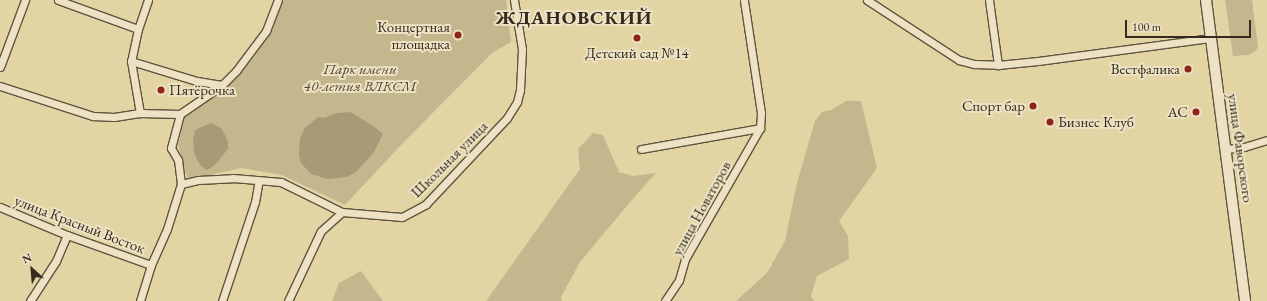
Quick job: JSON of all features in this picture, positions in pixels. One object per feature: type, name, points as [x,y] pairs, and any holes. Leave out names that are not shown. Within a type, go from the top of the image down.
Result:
[{"type":"street","points":[[0,67],[25,0]]},
{"type":"street","points":[[58,0],[138,29]]},
{"type":"street","points":[[140,113],[131,61],[138,29],[148,0]]},
{"type":"street","points":[[0,86],[94,116],[114,117],[140,113],[180,114],[222,85],[236,71],[266,31],[278,0]]},
{"type":"street","name":"Школьная улица","points":[[342,212],[402,217],[426,204],[507,118],[517,102],[520,90],[522,49],[514,0]]},
{"type":"street","name":"улица Новаторов","points":[[665,301],[679,280],[685,259],[760,128],[761,113],[744,0]]},
{"type":"street","points":[[867,0],[959,60],[974,64],[998,65],[1048,60],[1211,38]]},
{"type":"street","points":[[988,0],[998,65]]},
{"type":"street","name":"улица Фаворского","points":[[1206,0],[1245,301]]},
{"type":"street","points":[[131,61],[197,81],[222,85]]},
{"type":"street","points":[[140,301],[151,265],[167,229],[181,184],[178,160],[171,148],[180,114]]},
{"type":"street","name":"улица Новаторов","points":[[641,149],[760,128]]},
{"type":"street","points":[[1226,149],[1244,147],[1267,140]]},
{"type":"street","points":[[181,184],[198,180],[219,179],[281,182],[342,212],[321,231],[288,301]]},
{"type":"street","points":[[222,301],[255,202],[260,180]]},
{"type":"street","name":"улица Красный Восток","points":[[0,207],[67,235],[151,265]]},
{"type":"street","points":[[30,301],[56,261],[67,235]]},
{"type":"green space","name":"Парк имени 40-летия ВЛКСМ","points":[[282,0],[506,0],[511,42],[491,54],[400,146],[345,205],[282,175],[241,168],[188,180],[178,145],[185,116],[242,72],[270,32]]},
{"type":"green space","points":[[1225,0],[1252,0],[1258,47],[1256,51],[1248,55],[1233,56]]},
{"type":"green space","points":[[846,101],[861,101],[877,168],[839,221],[848,236],[849,259],[817,276],[811,296],[814,301],[736,301],[767,273],[785,241],[797,183],[815,121],[822,112],[831,110]]},
{"type":"green space","points":[[593,133],[603,135],[619,172],[633,176],[656,173],[580,262],[561,297],[562,301],[486,301],[580,169],[578,149]]},
{"type":"green space","points":[[361,271],[383,301],[332,301],[339,283]]},
{"type":"shaded area","points":[[350,112],[372,125],[383,134],[374,152],[356,172],[347,177],[327,179],[311,174],[301,163],[299,156],[300,138],[305,128],[318,117],[324,118],[337,113]]},
{"type":"shaded area","points":[[211,123],[221,128],[228,142],[228,149],[214,166],[207,170],[201,166],[197,160],[194,152],[193,140],[195,130]]},
{"type":"place","name":"Концертная площадка","points":[[458,35]]},
{"type":"place","name":"Детский сад №14","points":[[637,38]]},
{"type":"place","name":"Вестфалика","points":[[1188,69]]},
{"type":"place","name":"Пятёрочка","points":[[161,90]]},
{"type":"place","name":"Спорт бар","points":[[1033,106]]},
{"type":"place","name":"АС","points":[[1196,112]]},
{"type":"place","name":"Бизнес Клуб","points":[[1050,122]]},
{"type":"district","name":"ЖДАНОВСКИЙ","points":[[574,18]]}]
